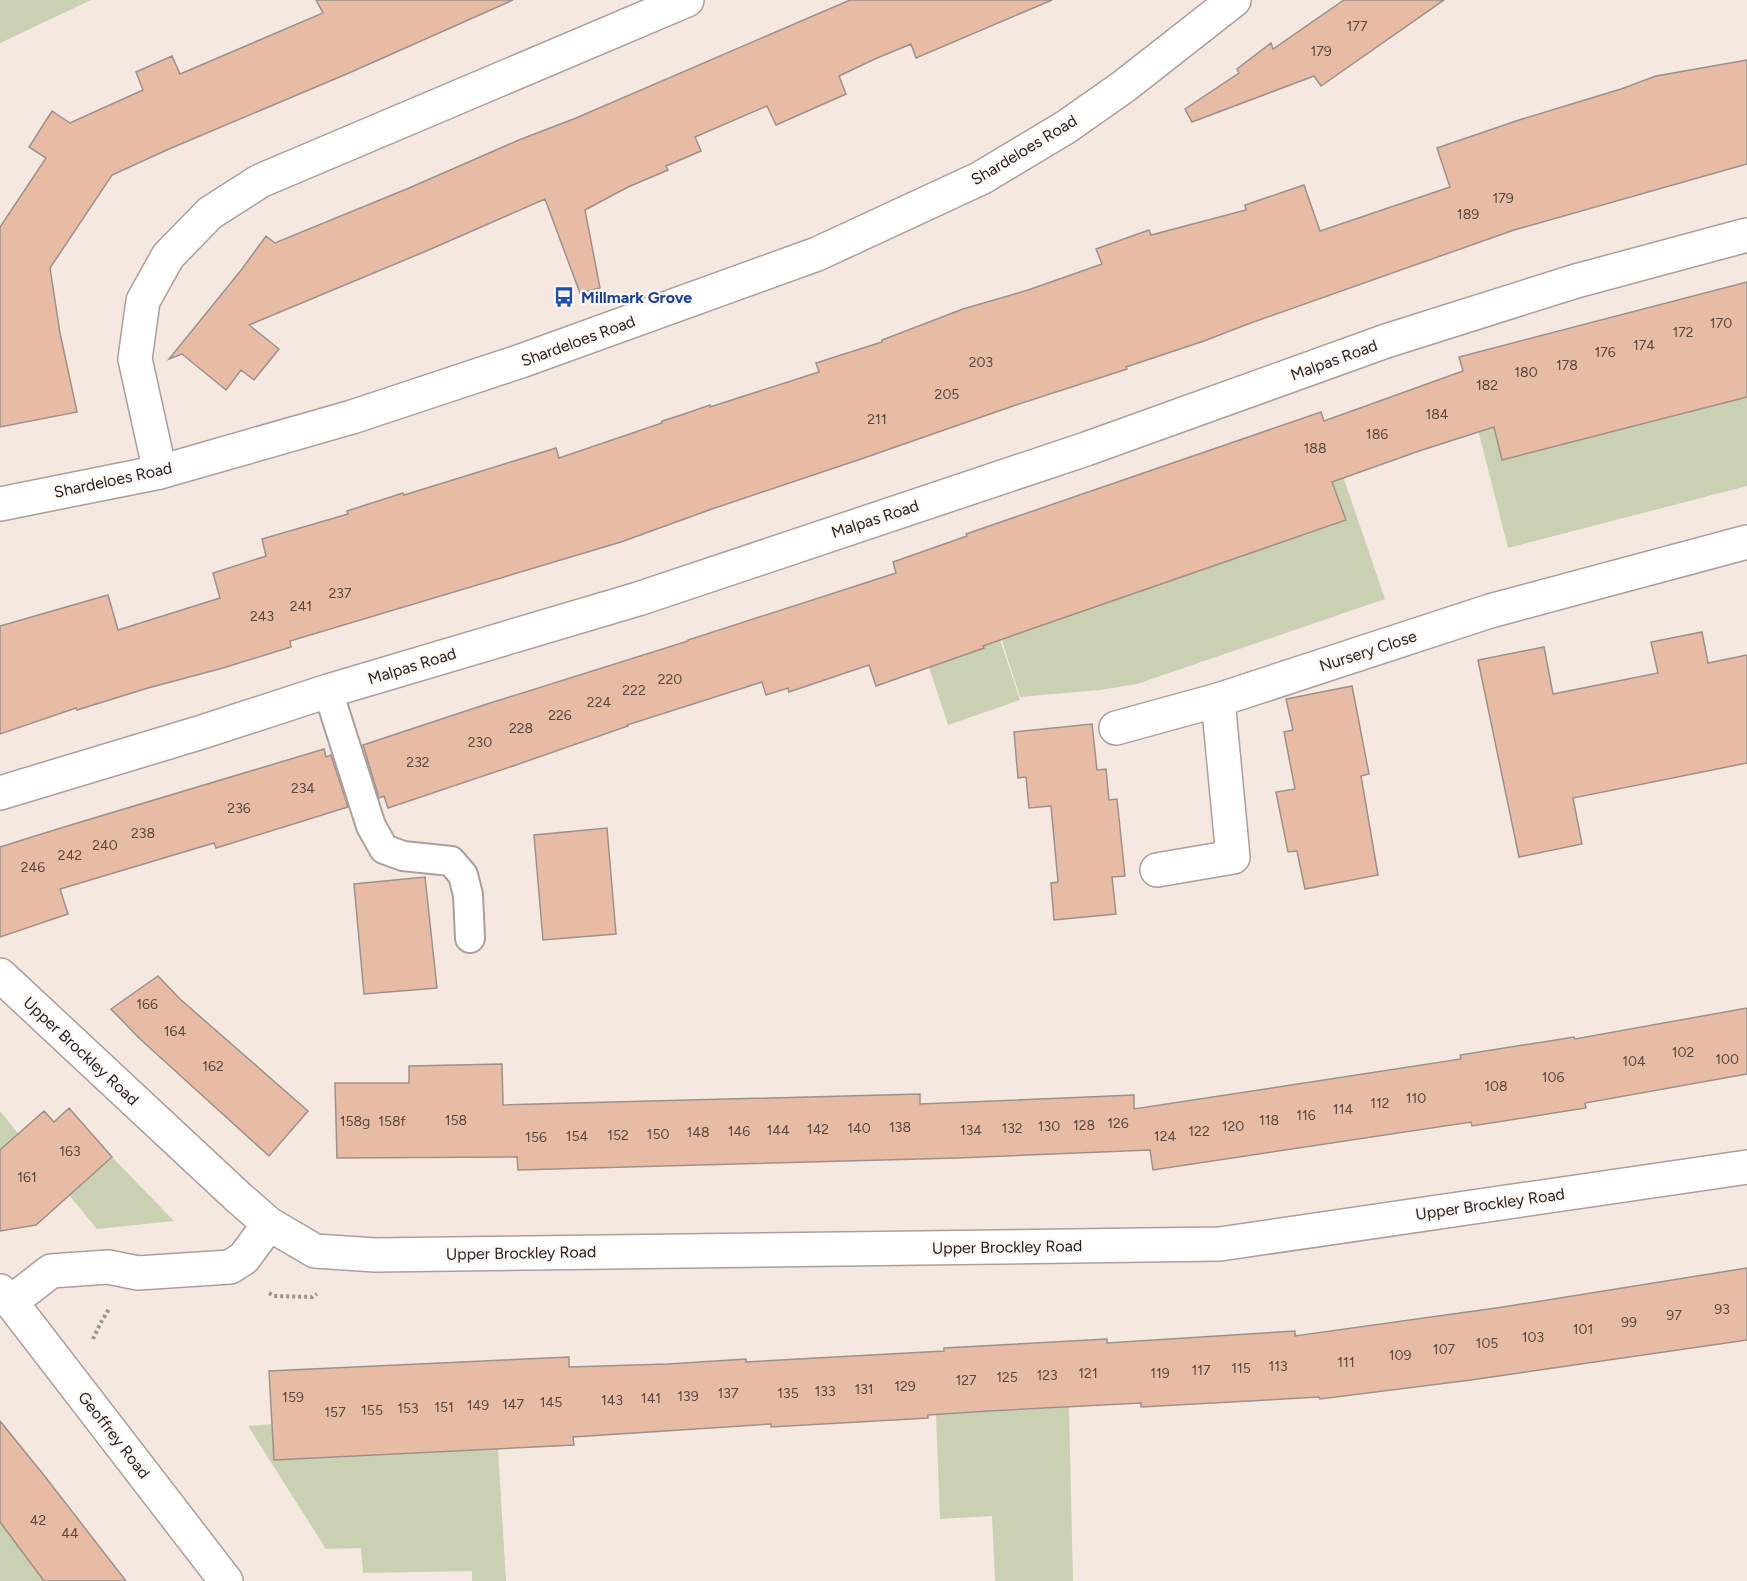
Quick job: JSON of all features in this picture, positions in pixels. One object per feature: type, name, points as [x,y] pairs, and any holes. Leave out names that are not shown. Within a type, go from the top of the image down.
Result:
[{"type":"street","points":[[160,472],[135,359],[143,301],[168,256],[210,213],[260,181],[687,0]]},
{"type":"street","name":"Shardeloes Road","points":[[0,504],[160,472],[352,417],[521,361],[817,254],[981,178],[1066,127],[1123,87],[1234,0]]},
{"type":"street","name":"Malpas Road","points":[[0,793],[202,732],[327,691],[638,599],[1086,449],[1386,341],[1576,281],[1747,235]]},
{"type":"street","name":"Nursery Close","points":[[1116,728],[1218,700],[1490,611],[1747,542]]},
{"type":"street","points":[[1157,870],[1233,857],[1218,700]]},
{"type":"street","name":"Upper Brockley Road","points":[[0,975],[238,1197],[269,1224],[315,1251],[375,1256],[1220,1244],[1747,1167]]},
{"type":"street","points":[[5,1297],[51,1271],[108,1267],[138,1273],[230,1267],[244,1258],[269,1224]]},
{"type":"street","name":"Geoffrey Road","points":[[5,1297],[74,1382],[226,1581]]},
{"type":"lane","points":[[327,691],[371,826],[384,849],[403,856],[451,861],[464,875],[471,938]]},
{"type":"path","points":[[74,1382],[107,1312],[138,1273]]},
{"type":"green space","points":[[0,0],[91,0],[0,43]]},
{"type":"green space","points":[[1747,396],[1747,486],[1508,548],[1475,418],[1491,414],[1502,459]]},
{"type":"green space","points":[[1342,473],[1385,599],[1137,684],[1100,690],[1020,697],[987,594],[1015,634],[1209,568],[1194,524],[1220,515],[1235,559],[1279,543],[1287,492],[1302,536],[1345,521],[1331,477]]},
{"type":"green space","points":[[986,597],[1020,700],[948,725],[929,667],[969,603]]},
{"type":"green space","points":[[0,1111],[28,1146],[0,1168]]},
{"type":"green space","points":[[112,1157],[174,1221],[97,1229],[69,1195]]},
{"type":"green space","points":[[1069,1407],[1073,1581],[995,1581],[992,1516],[940,1519],[936,1415]]},
{"type":"green space","points":[[272,1424],[274,1459],[498,1449],[506,1581],[472,1581],[472,1571],[363,1573],[361,1548],[326,1549],[248,1426]]},
{"type":"green space","points":[[0,1522],[44,1581],[0,1581]]},
{"type":"building","points":[[316,0],[513,0],[112,175],[50,268],[60,333],[77,412],[0,427],[0,227],[46,158],[29,147],[52,111],[70,123],[143,90],[136,72],[172,56],[180,74],[323,13]]},
{"type":"building","points":[[850,0],[1052,0],[916,58],[911,44],[877,58],[839,76],[846,94],[776,125],[767,106],[695,137],[701,151],[666,166],[668,170],[628,187],[585,210],[600,288],[580,293],[545,199],[249,325],[279,349],[254,380],[241,370],[226,390],[182,354],[169,359],[266,236],[275,243],[576,118]]},
{"type":"building","points":[[1344,0],[1444,0],[1321,86],[1314,76],[1192,122],[1185,109],[1239,73],[1237,69],[1271,43],[1273,49]]},
{"type":"building","points":[[1747,60],[1747,164],[1514,230],[1126,367],[1127,369],[1013,406],[621,542],[290,641],[291,647],[77,710],[76,708],[0,734],[0,626],[108,595],[118,630],[220,598],[213,573],[266,556],[262,539],[348,514],[347,511],[403,493],[404,495],[556,448],[559,458],[710,405],[710,407],[819,372],[816,363],[882,342],[882,340],[963,309],[1028,290],[1102,264],[1096,249],[1149,230],[1151,235],[1246,210],[1245,205],[1304,185],[1320,231],[1450,187],[1437,148],[1656,76]]},
{"type":"building","points":[[1747,282],[1747,397],[1502,460],[1494,427],[1332,482],[1346,520],[983,646],[984,648],[876,686],[869,665],[789,692],[788,688],[766,695],[762,682],[627,725],[388,808],[384,796],[379,798],[363,745],[896,573],[893,562],[967,536],[966,534],[1321,412],[1324,421],[1463,371],[1459,357]]},
{"type":"building","points":[[1702,632],[1708,663],[1747,655],[1747,763],[1573,798],[1582,844],[1519,857],[1478,660],[1544,647],[1553,694],[1658,673],[1651,642]]},
{"type":"building","points":[[1352,686],[1369,774],[1361,776],[1378,875],[1305,889],[1297,851],[1288,852],[1276,792],[1295,789],[1284,732],[1293,730],[1286,699]]},
{"type":"building","points":[[1092,724],[1097,770],[1106,769],[1109,800],[1117,799],[1125,876],[1112,877],[1116,914],[1054,920],[1051,883],[1058,882],[1051,806],[1029,808],[1026,777],[1018,778],[1014,732]]},
{"type":"building","points":[[324,749],[326,757],[331,755],[348,807],[216,848],[214,843],[60,889],[68,914],[0,937],[0,847]]},
{"type":"building","points":[[607,828],[616,934],[543,940],[534,835]]},
{"type":"building","points":[[425,877],[437,988],[364,994],[354,884]]},
{"type":"building","points":[[158,976],[180,999],[308,1111],[269,1156],[139,1038],[111,1009]]},
{"type":"building","points":[[1747,1008],[1747,1074],[1585,1103],[1586,1108],[1472,1126],[1471,1122],[1153,1170],[1150,1150],[957,1158],[518,1170],[517,1157],[337,1158],[335,1083],[409,1083],[409,1066],[502,1064],[503,1105],[920,1094],[920,1104],[1134,1095],[1134,1109],[1461,1059],[1460,1055],[1574,1037],[1575,1039]]},
{"type":"building","points":[[69,1108],[112,1157],[36,1225],[0,1231],[0,1150],[44,1111],[54,1122]]},
{"type":"building","points":[[1747,1268],[1747,1340],[1471,1380],[1320,1399],[1319,1397],[1141,1407],[1141,1403],[989,1411],[928,1415],[928,1418],[771,1427],[771,1424],[573,1437],[574,1445],[274,1460],[269,1371],[569,1357],[569,1367],[746,1359],[746,1362],[1107,1339],[1107,1343],[1295,1331],[1295,1336],[1503,1307]]},
{"type":"building","points":[[0,1421],[126,1581],[44,1581],[0,1522]]},
{"type":"place","name":"Millmark Grove","points":[[564,297]]}]
